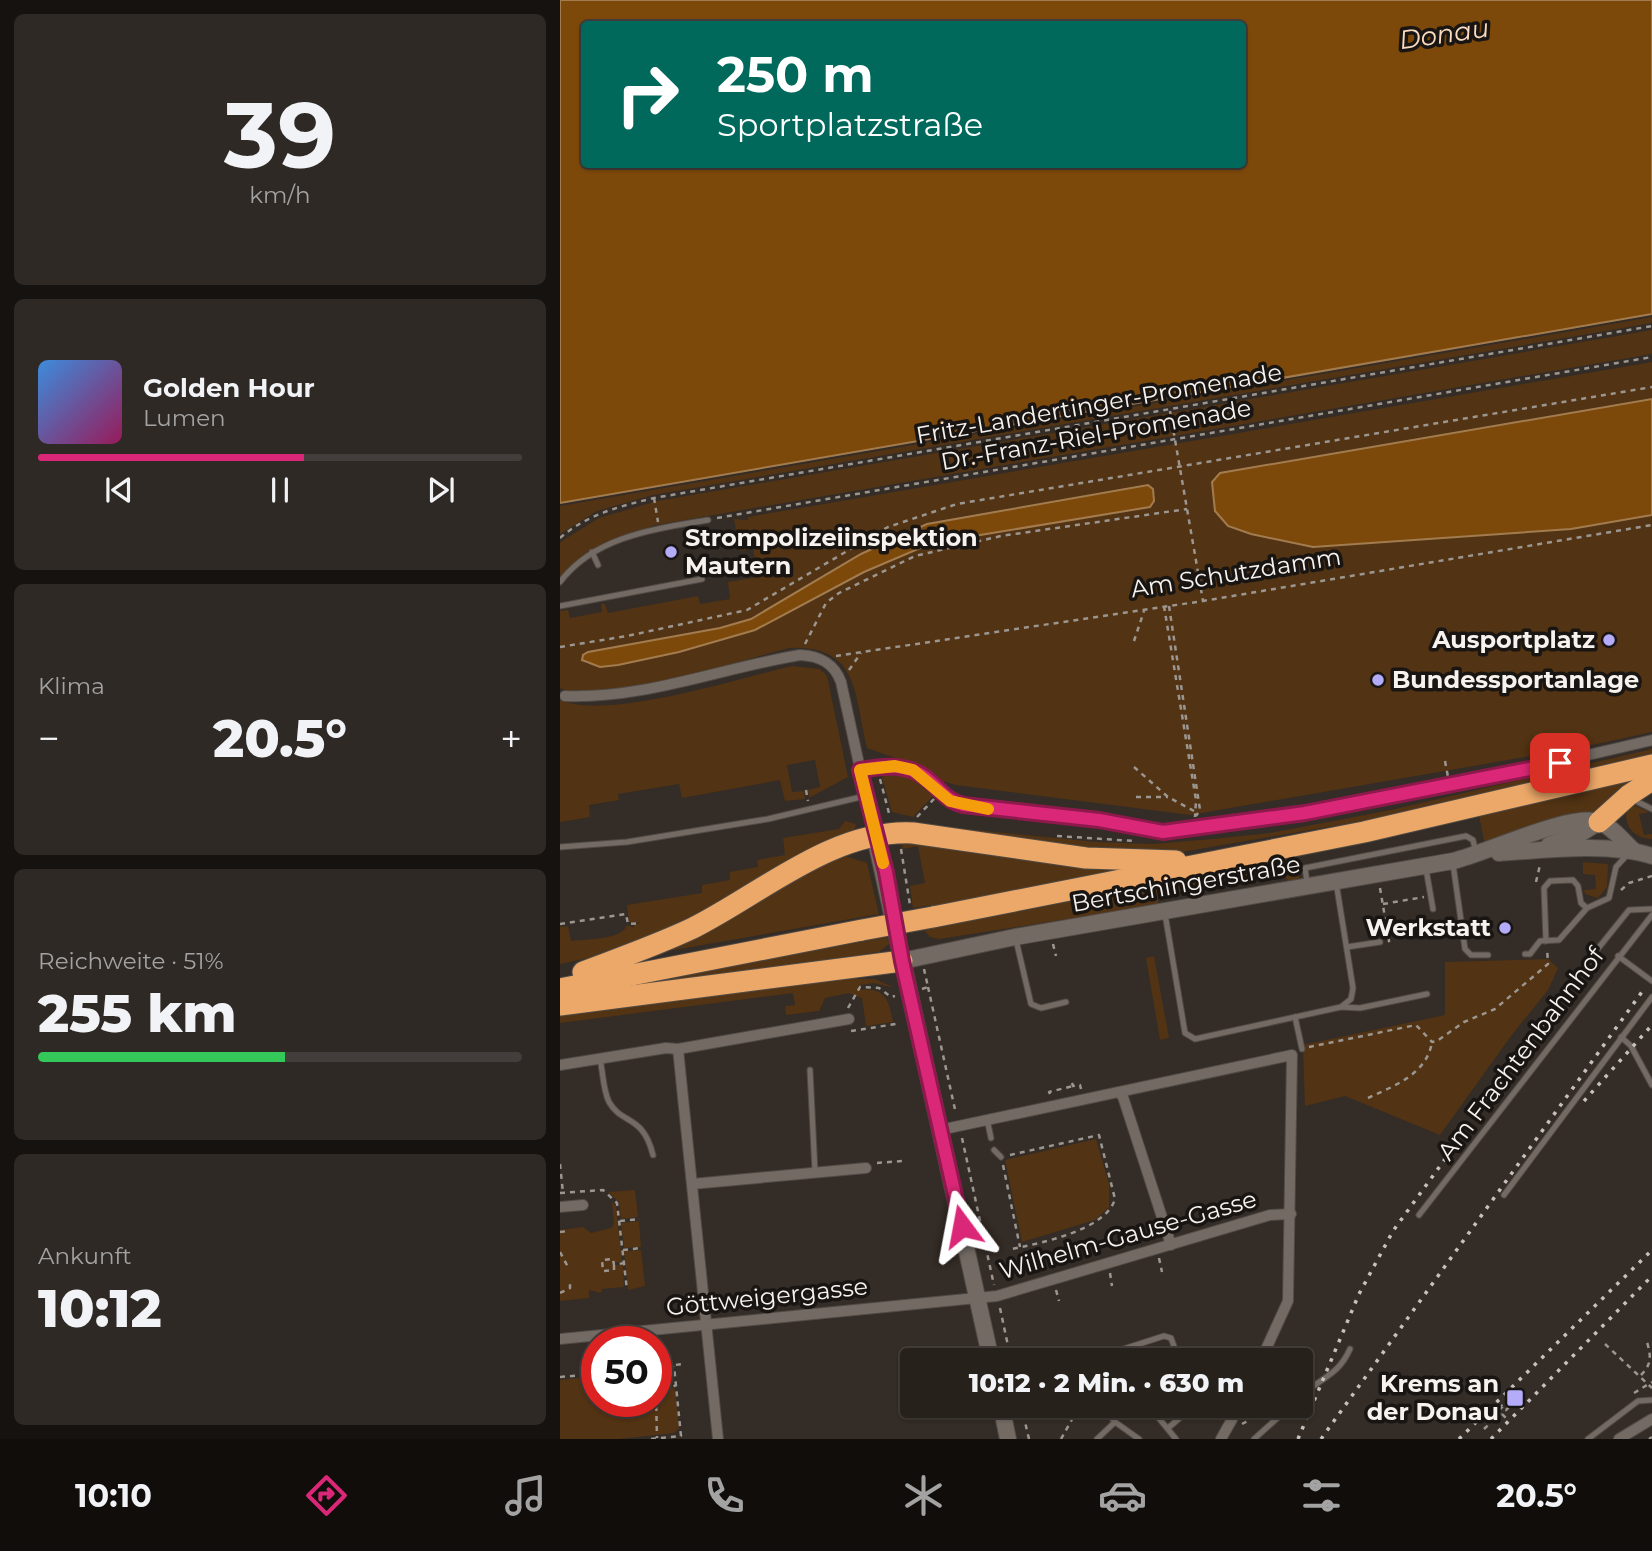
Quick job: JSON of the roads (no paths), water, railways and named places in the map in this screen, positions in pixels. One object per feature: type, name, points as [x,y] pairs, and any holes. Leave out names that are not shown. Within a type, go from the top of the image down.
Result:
[{"type":"highway","points":[[560,989],[1227,861],[1458,811],[1652,765]]},
{"type":"highway","points":[[1599,822],[1629,795],[1652,780]]},
{"type":"highway","points":[[583,972],[651,947],[694,927],[834,850],[876,837],[913,833],[1086,858],[1227,861]]},
{"type":"highway","points":[[560,975],[862,930]]},
{"type":"highway","points":[[560,1005],[902,961]]},
{"type":"street","points":[[562,695],[601,698],[638,692],[800,655],[826,661],[836,669],[865,796],[886,872],[902,961],[989,1348]]},
{"type":"street","points":[[860,770],[895,766],[913,770],[926,778],[950,801],[963,805],[1099,820],[1163,832],[1305,813],[1451,787],[1652,740]]},
{"type":"street","name":"Bertschingerstraße","points":[[902,961],[1016,937],[1308,886],[1426,866],[1454,867],[1478,855],[1564,824],[1599,822],[1633,850]]},
{"type":"street","name":"Bertschingerstraße","points":[[1533,850],[1580,834],[1599,822]]},
{"type":"street","name":"Bertschingerstraße","points":[[1478,855],[1533,850],[1633,850],[1652,856]]},
{"type":"street","points":[[560,1065],[678,1049],[849,1019]]},
{"type":"street","points":[[678,1049],[718,1439]]},
{"type":"street","points":[[940,1130],[1297,1052],[1288,1301],[1266,1348]]},
{"type":"street","points":[[1119,1092],[1124,1097],[1171,1245]]},
{"type":"street","points":[[692,1184],[866,1168]]},
{"type":"street","points":[[560,1207],[583,1205]]},
{"type":"street","name":"Wilhelm-Gause-Gasse","points":[[978,1297],[1024,1289],[1270,1214],[1291,1214]]},
{"type":"street","name":"Göttweigergasse","points":[[560,1339],[978,1297]]},
{"type":"street","points":[[1005,1418],[1008,1439]]},
{"type":"street","points":[[1221,1439],[1234,1418]]},
{"type":"street","points":[[1619,1439],[1652,1419]]},
{"type":"lane","points":[[560,582],[592,552],[628,536],[708,520]]},
{"type":"lane","points":[[592,552],[598,565]]},
{"type":"lane","points":[[560,606],[702,579]]},
{"type":"lane","points":[[602,591],[603,598]]},
{"type":"lane","points":[[1629,795],[1652,809]]},
{"type":"lane","points":[[560,847],[627,842],[768,819],[865,796]]},
{"type":"lane","points":[[1308,886],[1305,868],[1466,836],[1474,840],[1478,855]]},
{"type":"lane","points":[[1525,954],[1530,954],[1540,941],[1559,940],[1587,908],[1609,898],[1619,862],[1633,850]]},
{"type":"lane","points":[[1426,866],[1433,909]]},
{"type":"lane","points":[[1454,867],[1465,949],[1471,955],[1488,955]]},
{"type":"lane","points":[[1546,941],[1544,888],[1550,881],[1573,880],[1578,886],[1581,903],[1587,908]]},
{"type":"lane","points":[[1336,882],[1353,988],[1351,999],[1341,1007]]},
{"type":"lane","points":[[1592,956],[1629,910],[1652,909]]},
{"type":"lane","points":[[1164,911],[1185,1033],[1195,1039],[1341,1007],[1360,1008],[1427,994]]},
{"type":"lane","name":"Am Frachtenbahnhof","points":[[1419,1215],[1652,915]]},
{"type":"lane","points":[[1016,937],[1031,1004],[1041,1008],[1066,1002]]},
{"type":"lane","points":[[1347,947],[1380,942]]},
{"type":"lane","points":[[1618,956],[1652,981]]},
{"type":"lane","points":[[1504,1195],[1652,997]]},
{"type":"lane","points":[[1295,1017],[1297,1052]]},
{"type":"lane","points":[[1621,1037],[1630,1046],[1652,1085]]},
{"type":"lane","points":[[600,1059],[610,1102],[642,1128],[649,1138],[653,1155]]},
{"type":"lane","points":[[810,1070],[815,1172]]},
{"type":"lane","points":[[987,1119],[991,1138]]},
{"type":"lane","points":[[994,1150],[1001,1157]]},
{"type":"lane","points":[[1127,1348],[1164,1336],[1171,1338],[1175,1348]]},
{"type":"lane","points":[[1313,1385],[1342,1366],[1350,1349]]},
{"type":"lane","points":[[1588,1439],[1638,1401],[1652,1401]]},
{"type":"lane","points":[[1112,1418],[1139,1439]]},
{"type":"lane","points":[[1159,1418],[1176,1439]]},
{"type":"lane","points":[[1168,1428],[1180,1418]]},
{"type":"lane","points":[[1254,1439],[1277,1418]]},
{"type":"lane","points":[[1097,1439],[1115,1422]]},
{"type":"water","name":"Donau","points":[[560,0],[1652,0],[1652,314],[560,503]]},
{"type":"water","points":[[1652,399],[1652,515],[1571,529],[1313,547],[1251,534],[1228,526],[1215,511],[1212,482],[1220,473]]},
{"type":"water","points":[[1148,485],[1153,489],[1154,501],[1150,507],[932,543],[864,572],[755,630],[679,652],[618,665],[600,667],[582,660],[583,655],[588,652],[720,628],[751,619],[861,554],[927,524]]},
{"type":"railway","points":[[1298,1439],[1359,1294],[1393,1231],[1592,956]]},
{"type":"railway","points":[[1321,1439],[1644,989]]},
{"type":"railway","points":[[1584,1101],[1652,1025]]},
{"type":"railway","points":[[1459,1439],[1652,1250]]},
{"type":"railway","points":[[1491,1439],[1652,1276]]},
{"type":"place","name":"Strompolizeiinspektion Mautern","points":[[671,552]]},
{"type":"place","name":"Ausportplatz","points":[[1609,640]]},
{"type":"place","name":"Bundessportanlage","points":[[1378,680]]},
{"type":"place","name":"Werkstatt","points":[[1505,928]]},
{"type":"place","name":"Krems an der Donau","points":[[1515,1398]]}]
